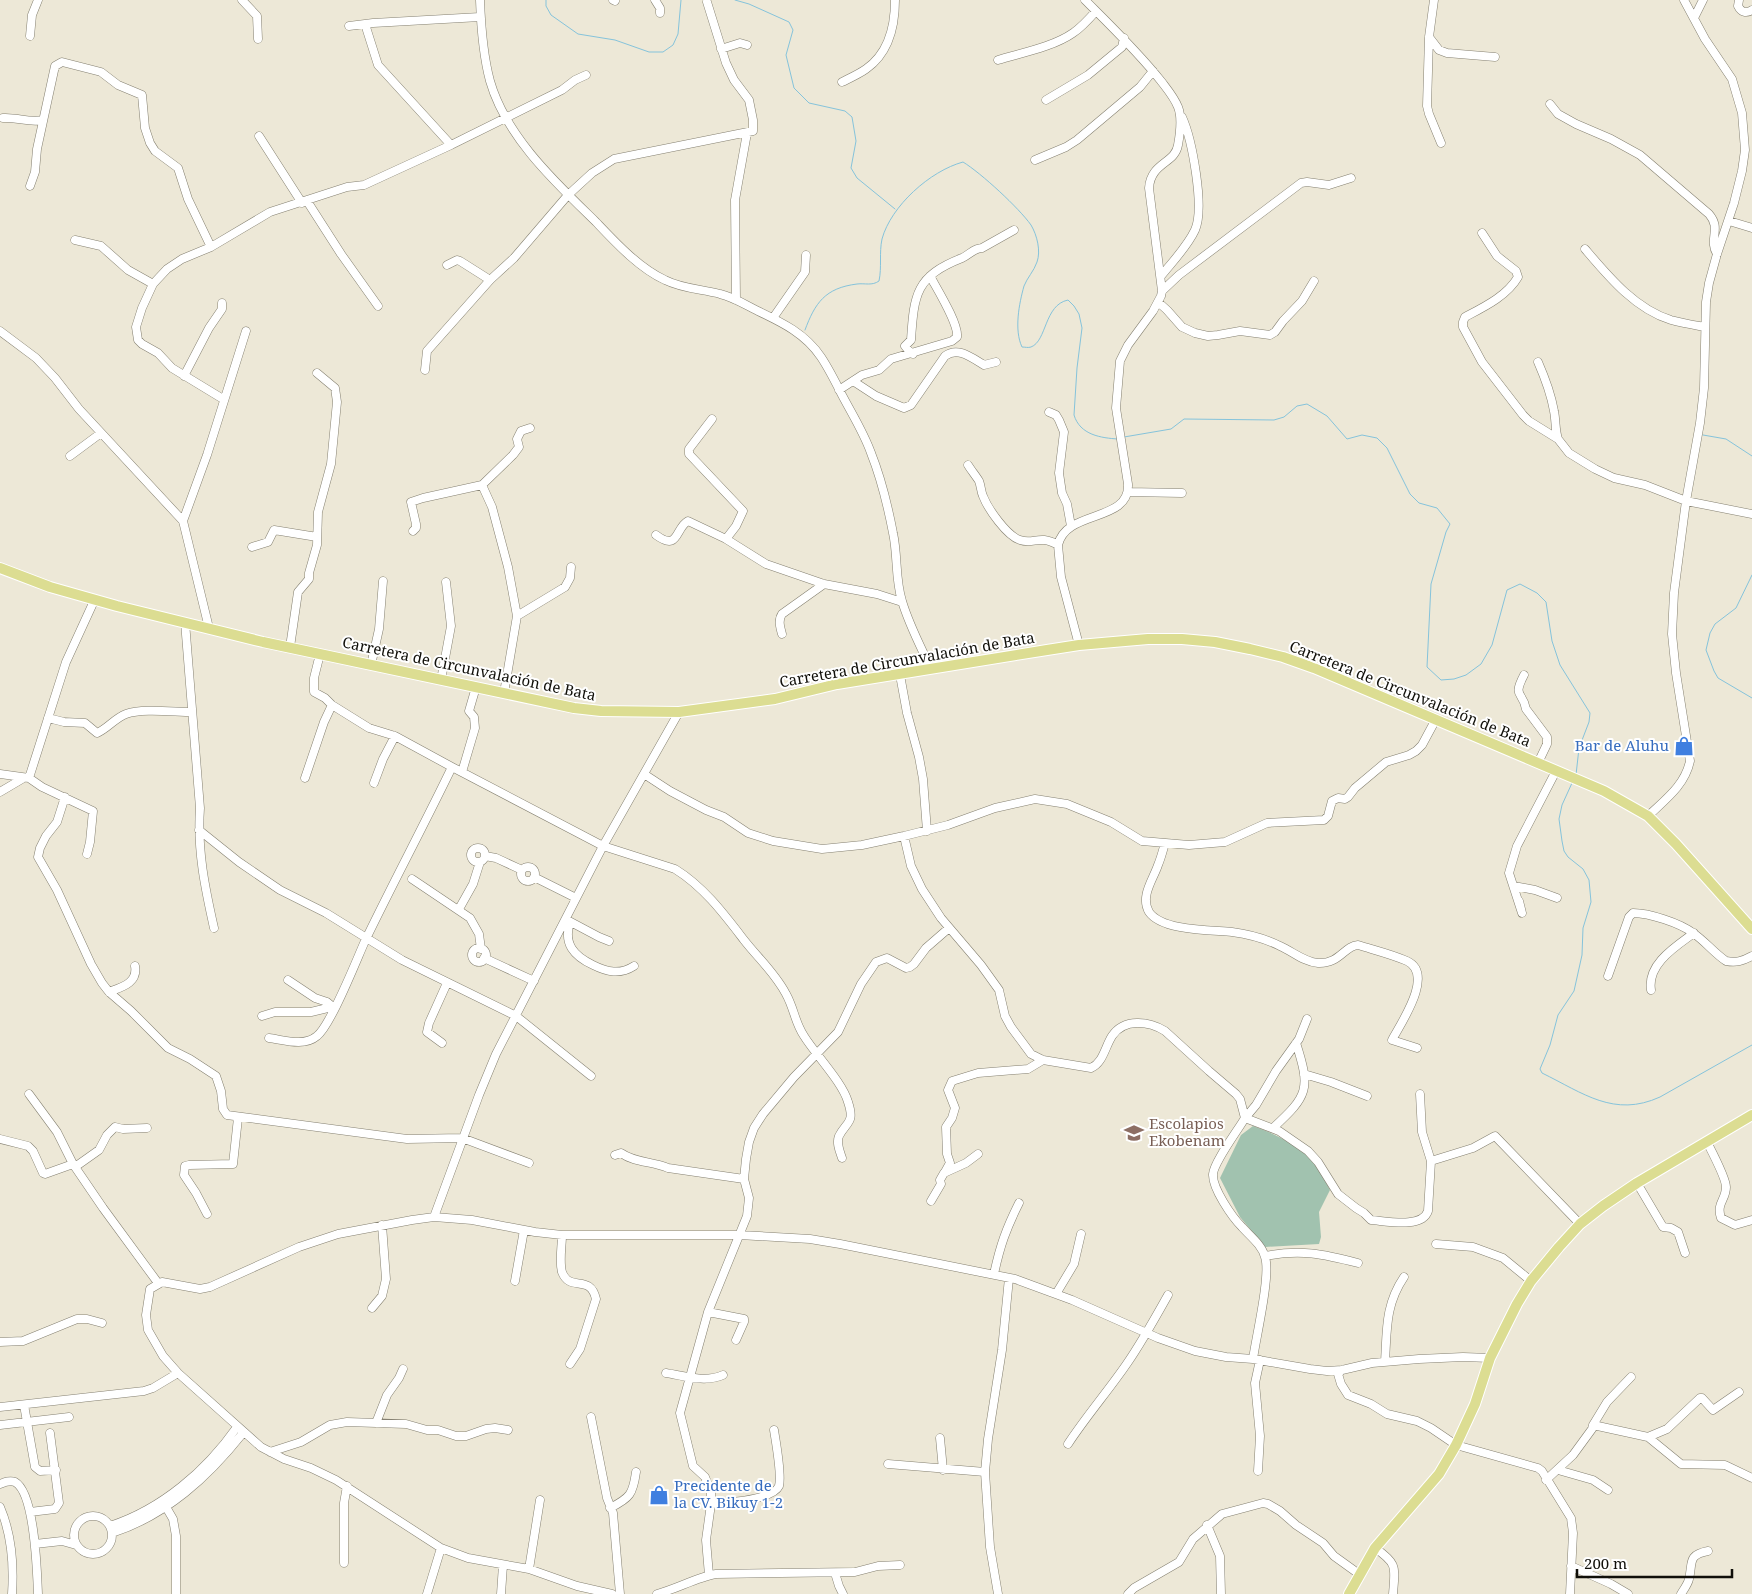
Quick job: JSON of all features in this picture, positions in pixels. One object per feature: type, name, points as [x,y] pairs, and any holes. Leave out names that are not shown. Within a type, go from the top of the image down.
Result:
[{"type":"main road","name":"Carretera de Circunvalación de Bata","points":[[0,568],[94,601],[290,648],[574,708],[600,711],[679,712],[775,699],[837,684],[1079,645],[1148,639],[1182,639],[1250,648],[1284,657],[1314,668],[1604,791],[1648,816],[1676,844],[1752,929]]},
{"type":"main road","points":[[1349,1594],[1375,1548],[1439,1474],[1456,1445],[1474,1404],[1490,1358],[1517,1304],[1531,1281],[1559,1246],[1580,1224],[1603,1206],[1637,1183],[1752,1115]]},
{"type":"street","points":[[30,36],[33,12],[38,0]]},
{"type":"street","points":[[242,0],[257,16],[258,39]]},
{"type":"street","points":[[480,0],[484,51],[491,83],[506,118],[522,142],[568,195],[632,257],[654,274],[685,287],[722,294],[773,318],[794,330],[812,345],[821,357],[871,453],[880,480],[896,547],[897,579],[902,602],[931,669]]},
{"type":"street","points":[[655,0],[660,8],[660,13]]},
{"type":"street","points":[[842,82],[867,69],[880,56],[889,42],[895,19],[895,0]]},
{"type":"street","points":[[1085,0],[1124,38],[1174,98],[1189,139],[1198,188],[1198,220],[1185,246],[1161,276]]},
{"type":"street","points":[[1434,0],[1429,37],[1427,106],[1428,114],[1441,143]]},
{"type":"street","points":[[1648,816],[1680,785],[1688,772],[1690,761],[1676,673],[1672,634],[1674,594],[1686,501],[1700,424],[1704,388],[1706,302],[1709,283],[1749,150],[1742,113],[1732,79],[1684,0]]},
{"type":"street","points":[[1694,18],[1703,0]]},
{"type":"street","points":[[1738,0],[1738,6],[1742,10],[1747,12],[1752,10]]},
{"type":"street","points":[[425,370],[427,350],[490,280],[514,258],[568,195],[592,173],[614,159],[753,131],[749,100],[730,75],[708,2]]},
{"type":"street","points":[[998,60],[1056,42],[1072,34],[1096,11]]},
{"type":"street","points":[[349,26],[480,17]]},
{"type":"street","points":[[365,24],[378,65],[450,145]]},
{"type":"street","points":[[1429,37],[1439,50],[1447,53],[1495,57]]},
{"type":"street","points":[[1046,100],[1101,65],[1121,49],[1124,38]]},
{"type":"street","points":[[721,50],[740,43],[748,45]]},
{"type":"street","points":[[30,186],[35,172],[37,149],[55,66],[59,62],[101,72],[118,85],[139,93],[143,99],[146,128],[150,143],[155,152],[178,168],[188,199],[211,246]]},
{"type":"street","points":[[1035,160],[1077,140],[1140,87],[1153,71]]},
{"type":"street","points":[[223,400],[169,365],[158,353],[142,344],[137,335],[137,322],[153,284],[160,275],[174,263],[211,246],[270,212],[347,187],[364,185],[506,118],[562,90],[574,80],[586,75]]},
{"type":"street","points":[[1550,104],[1558,114],[1640,155],[1708,214],[1716,227],[1712,243],[1717,254]]},
{"type":"street","points":[[1079,645],[1061,576],[1058,545],[1071,526],[1102,514],[1118,505],[1124,501],[1128,492],[1116,408],[1120,361],[1158,302],[1162,291],[1149,188],[1153,173],[1174,155],[1178,149],[1180,113]]},
{"type":"street","points":[[3,118],[13,117],[34,122],[43,120]]},
{"type":"street","points":[[736,300],[735,200],[747,133]]},
{"type":"street","points":[[259,136],[378,306]]},
{"type":"street","points":[[1162,291],[1179,275],[1301,184],[1307,182],[1329,186],[1351,178]]},
{"type":"street","points":[[1729,221],[1752,228]]},
{"type":"street","points":[[913,354],[905,346],[911,340],[916,300],[923,283],[930,276],[953,261],[964,257],[977,248],[982,248],[1014,230]]},
{"type":"street","points":[[1482,233],[1497,256],[1516,271],[1518,277],[1498,298],[1465,317],[1463,326],[1482,362],[1523,415],[1529,421],[1558,439],[1569,453],[1614,478],[1645,485],[1686,501],[1752,514]]},
{"type":"street","points":[[74,240],[102,246],[128,270],[153,284]]},
{"type":"street","points":[[1585,249],[1627,294],[1656,314],[1671,320],[1705,327]]},
{"type":"street","points":[[773,318],[805,272],[806,255]]},
{"type":"street","points":[[447,265],[457,260],[460,261],[490,280]]},
{"type":"street","points":[[839,390],[853,380],[879,370],[891,359],[952,341],[958,334],[930,276]]},
{"type":"street","points":[[1158,302],[1182,327],[1194,333],[1208,336],[1240,331],[1270,335],[1275,332],[1302,301],[1314,281]]},
{"type":"street","points":[[184,376],[209,328],[222,309],[222,303]]},
{"type":"street","points":[[0,331],[36,358],[56,378],[79,409],[183,521],[209,628]]},
{"type":"street","points":[[183,521],[207,455],[246,331]]},
{"type":"street","points":[[853,380],[876,396],[904,408],[911,405],[944,356],[956,352],[963,353],[984,365],[996,362]]},
{"type":"street","points":[[1538,362],[1548,384],[1555,414],[1558,439]]},
{"type":"street","points":[[290,648],[298,592],[309,579],[317,545],[318,512],[331,464],[337,402],[334,388],[317,373]]},
{"type":"street","points":[[1049,412],[1059,420],[1064,432],[1059,473],[1071,526]]},
{"type":"street","points":[[712,419],[689,449],[689,454],[743,511],[736,526],[726,539]]},
{"type":"street","points":[[414,531],[416,524],[412,502],[482,485],[519,447],[517,438],[521,431],[530,428]]},
{"type":"street","points":[[70,456],[101,433]]},
{"type":"street","points":[[968,465],[979,481],[983,496],[991,510],[999,522],[1014,537],[1023,541],[1045,540],[1058,545]]},
{"type":"street","points":[[482,485],[492,507],[508,567],[517,616],[504,693]]},
{"type":"street","points":[[1128,492],[1182,493]]},
{"type":"street","points":[[656,535],[672,540],[679,534],[684,523],[688,521],[726,539],[766,564],[824,584],[877,594],[902,602]]},
{"type":"street","points":[[252,546],[268,542],[274,530],[317,537]]},
{"type":"street","points":[[517,616],[565,588],[570,578],[571,567]]},
{"type":"street","points":[[371,665],[379,629],[383,581]]},
{"type":"street","points":[[441,680],[451,633],[446,582]]},
{"type":"street","points":[[782,634],[780,624],[782,614],[824,584]]},
{"type":"street","points":[[27,778],[66,662],[94,601]]},
{"type":"street","points":[[185,622],[200,808],[199,830],[203,881],[214,928]]},
{"type":"street","points":[[320,654],[314,678],[314,692],[325,698],[332,705],[370,728],[396,736],[452,768],[603,846],[675,869],[684,874],[711,899],[780,983],[792,1006],[796,1023],[849,1103],[850,1122],[839,1136],[838,1142],[842,1158]]},
{"type":"street","points":[[900,675],[923,779],[927,831]]},
{"type":"street","points":[[1524,675],[1518,690],[1520,697],[1526,710],[1547,737],[1547,744],[1538,763]]},
{"type":"street","points":[[462,772],[475,728],[474,716],[469,711],[476,687]]},
{"type":"street","points":[[305,778],[324,722],[332,705]]},
{"type":"street","points":[[48,718],[64,722],[85,723],[97,733],[128,713],[151,711],[192,712]]},
{"type":"street","points":[[434,1217],[462,1138],[493,1062],[534,981],[568,920],[576,898],[603,846],[679,712]]},
{"type":"street","points":[[644,774],[670,791],[706,810],[724,817],[748,834],[759,838],[822,849],[854,846],[927,831],[995,808],[1035,799],[1067,804],[1111,822],[1142,841],[1189,845],[1225,842],[1267,824],[1324,820],[1328,816],[1332,800],[1338,798],[1345,799],[1386,762],[1416,751],[1422,745],[1436,719]]},
{"type":"street","points":[[374,783],[383,759],[396,736]]},
{"type":"street","points":[[269,1038],[298,1042],[310,1040],[321,1032],[452,768]]},
{"type":"street","points":[[1518,901],[1522,913],[1509,873],[1513,857],[1556,770]]},
{"type":"street","points":[[0,774],[27,778],[93,811],[87,854]]},
{"type":"street","points":[[0,792],[13,782],[27,778]]},
{"type":"street","points":[[65,798],[57,822],[46,836],[38,857],[57,890],[91,964],[109,992],[131,1010],[168,1048],[216,1076],[219,1081],[225,1113],[238,1118],[407,1139],[462,1138],[529,1163]]},
{"type":"street","points":[[199,830],[239,862],[280,890],[326,913],[402,960],[516,1016],[591,1076]]},
{"type":"street","points":[[904,836],[911,866],[918,881],[949,928],[981,965],[999,990],[1005,1016],[1031,1054],[1042,1060],[1091,1068],[1100,1061],[1113,1034],[1131,1024],[1150,1023],[1165,1030],[1209,1072],[1236,1094],[1240,1099],[1245,1118]]},
{"type":"street","points":[[1165,843],[1146,896],[1146,904],[1155,918],[1166,924],[1233,932],[1251,937],[1280,946],[1316,963],[1334,961],[1358,945],[1408,962],[1418,975],[1418,984],[1416,993],[1392,1040],[1417,1048]]},
{"type":"street","points":[[459,909],[473,884],[482,859],[496,858],[522,870],[528,866],[535,873],[534,877],[576,898]]},
{"type":"street","points":[[412,879],[459,909],[475,924],[481,949],[485,952],[484,958],[534,981]]},
{"type":"street","points":[[1514,886],[1535,890],[1557,898]]},
{"type":"street","points":[[1608,976],[1629,917],[1640,913],[1694,933],[1726,961],[1744,960],[1752,956]]},
{"type":"street","points":[[568,920],[609,941]]},
{"type":"street","points":[[568,920],[568,930],[573,951],[582,960],[607,972],[624,971],[634,966]]},
{"type":"street","points":[[709,1575],[706,1540],[711,1493],[705,1477],[693,1466],[680,1412],[708,1312],[747,1216],[749,1198],[744,1178],[746,1159],[754,1128],[774,1100],[838,1032],[862,984],[876,962],[887,958],[906,968],[910,967],[930,944],[949,928]]},
{"type":"street","points":[[1651,990],[1650,982],[1658,964],[1677,945],[1694,933]]},
{"type":"street","points":[[109,992],[132,981],[136,972],[135,966]]},
{"type":"street","points":[[288,980],[315,998],[327,1002],[334,1007]]},
{"type":"street","points":[[442,1043],[428,1032],[429,1023],[447,983]]},
{"type":"street","points":[[262,1016],[275,1012],[311,1012],[334,1007]]},
{"type":"street","points":[[1258,1471],[1260,1436],[1256,1383],[1267,1276],[1265,1256],[1253,1238],[1240,1226],[1227,1207],[1213,1178],[1215,1167],[1245,1118],[1256,1105],[1276,1071],[1296,1043],[1307,1020]]},
{"type":"street","points":[[1273,1128],[1300,1101],[1304,1093],[1304,1074],[1296,1043]]},
{"type":"street","points":[[931,1201],[950,1163],[946,1154],[946,1127],[952,1118],[955,1108],[948,1090],[952,1081],[978,1073],[1028,1069],[1042,1060]]},
{"type":"street","points":[[1304,1074],[1368,1096]]},
{"type":"street","points":[[29,1094],[57,1132],[74,1165],[111,1220],[158,1283]]},
{"type":"street","points":[[1245,1118],[1273,1128],[1294,1140],[1313,1156],[1323,1168],[1334,1190],[1371,1220],[1407,1222],[1422,1220],[1428,1211],[1431,1161],[1422,1132],[1420,1094]]},
{"type":"street","points":[[207,1214],[184,1174],[185,1166],[233,1164],[238,1118]]},
{"type":"street","points":[[0,1139],[28,1146],[45,1174],[74,1165],[99,1150],[114,1127],[147,1128]]},
{"type":"street","points":[[1431,1161],[1473,1148],[1493,1136],[1497,1137],[1580,1224]]},
{"type":"street","points":[[1708,1142],[1726,1182],[1726,1194],[1719,1207],[1720,1218],[1735,1225],[1752,1220]]},
{"type":"street","points":[[615,1155],[621,1152],[630,1159],[659,1164],[668,1168],[744,1178]]},
{"type":"street","points":[[945,1172],[966,1163],[978,1154]]},
{"type":"street","points":[[1637,1183],[1663,1227],[1671,1228],[1678,1232],[1685,1253]]},
{"type":"street","points":[[994,1274],[1004,1234],[1019,1203]]},
{"type":"street","points":[[612,1594],[577,1586],[529,1569],[468,1558],[441,1548],[346,1486],[311,1468],[284,1459],[261,1447],[178,1373],[163,1356],[148,1330],[146,1315],[150,1290],[162,1282],[200,1289],[210,1287],[299,1247],[338,1234],[434,1217],[472,1220],[562,1236],[740,1235],[810,1239],[1009,1278],[1056,1294],[1147,1334],[1195,1351],[1318,1370],[1342,1370],[1385,1362],[1463,1357],[1490,1358]]},
{"type":"street","points":[[372,1308],[382,1296],[386,1279],[382,1225]]},
{"type":"street","points":[[515,1281],[524,1230]]},
{"type":"street","points":[[1056,1294],[1074,1264],[1081,1234]]},
{"type":"street","points":[[562,1236],[561,1266],[563,1274],[572,1283],[587,1284],[592,1288],[596,1299],[580,1349],[570,1364]]},
{"type":"street","points":[[1436,1244],[1472,1248],[1503,1258],[1531,1281]]},
{"type":"street","points":[[1265,1256],[1294,1252],[1313,1252],[1358,1263]]},
{"type":"street","points":[[1385,1362],[1388,1310],[1394,1293],[1404,1277]]},
{"type":"street","points":[[998,1594],[990,1547],[985,1472],[988,1439],[1002,1350],[1009,1278]]},
{"type":"street","points":[[1068,1444],[1147,1334],[1168,1295]]},
{"type":"street","points":[[708,1312],[745,1320],[736,1340]]},
{"type":"street","points":[[0,1342],[23,1342],[77,1319],[87,1319],[102,1323]]},
{"type":"street","points":[[376,1422],[387,1395],[404,1368]]},
{"type":"street","points":[[1342,1370],[1338,1374],[1340,1384],[1348,1394],[1371,1404],[1387,1414],[1416,1421],[1431,1428],[1456,1445],[1538,1468],[1571,1518],[1573,1533],[1570,1594]]},
{"type":"street","points":[[0,1407],[144,1391],[153,1388],[178,1373]]},
{"type":"street","points":[[666,1373],[714,1379],[723,1375]]},
{"type":"street","points":[[1546,1480],[1573,1455],[1592,1430],[1593,1424],[1607,1402],[1631,1376]]},
{"type":"street","points":[[1648,1437],[1667,1429],[1700,1398],[1713,1410],[1739,1392]]},
{"type":"street","points":[[24,1405],[36,1467],[40,1471],[56,1470]]},
{"type":"street","points":[[0,1425],[69,1417]]},
{"type":"street","points":[[591,1417],[601,1471],[610,1508],[613,1513],[620,1594]]},
{"type":"street","points":[[270,1452],[301,1442],[335,1423],[376,1422],[406,1424],[426,1430],[438,1430],[456,1436],[466,1436],[486,1429],[508,1430]]},
{"type":"street","points":[[1593,1424],[1648,1437],[1681,1464],[1725,1465],[1752,1478]]},
{"type":"street","points":[[111,1529],[130,1527],[152,1516],[194,1486],[240,1430]]},
{"type":"street","points":[[111,1529],[149,1510],[189,1480],[240,1430]]},
{"type":"street","points":[[711,1504],[749,1499],[769,1494],[776,1490],[780,1480],[774,1430]]},
{"type":"street","points":[[30,1512],[58,1507],[56,1470],[50,1433]]},
{"type":"street","points":[[940,1438],[942,1470]]},
{"type":"street","points":[[888,1464],[942,1470],[985,1472]]},
{"type":"street","points":[[1558,1470],[1593,1480],[1608,1490]]},
{"type":"street","points":[[610,1508],[622,1502],[632,1492],[636,1472]]},
{"type":"street","points":[[0,1484],[8,1481],[14,1482],[18,1486],[30,1512],[35,1544],[38,1594]]},
{"type":"street","points":[[344,1563],[344,1503],[346,1486]]},
{"type":"street","points":[[529,1569],[540,1500]]},
{"type":"street","points":[[1128,1594],[1134,1588],[1179,1562],[1193,1539],[1222,1514],[1258,1504],[1268,1504],[1280,1511],[1296,1525],[1323,1542],[1334,1556],[1359,1574]]},
{"type":"street","points":[[0,1507],[10,1538],[13,1577],[12,1594]]},
{"type":"street","points":[[166,1507],[173,1519],[176,1536],[176,1594]]},
{"type":"street","points":[[35,1544],[62,1541],[76,1545],[86,1553],[99,1554],[109,1546],[111,1529],[101,1517],[89,1516],[78,1522],[73,1534],[62,1541]]},
{"type":"street","points":[[1207,1525],[1220,1556],[1221,1594]]},
{"type":"street","points":[[73,1534],[76,1545]]},
{"type":"street","points":[[427,1594],[441,1548]]},
{"type":"street","points":[[1375,1548],[1390,1558],[1392,1563],[1394,1575],[1393,1594]]},
{"type":"street","points":[[1681,1594],[1689,1580],[1691,1562],[1694,1557],[1698,1553],[1708,1551]]},
{"type":"street","points":[[501,1594],[503,1565]]},
{"type":"street","points":[[657,1594],[676,1589],[709,1575],[727,1573],[855,1572],[878,1566],[900,1565]]},
{"type":"street","points":[[1571,1566],[1628,1594]]},
{"type":"street","points":[[835,1573],[838,1586],[843,1594]]},
{"type":"green space","points":[[1253,1126],[1289,1142],[1306,1154],[1319,1168],[1330,1190],[1319,1212],[1321,1237],[1319,1244],[1265,1247],[1240,1217],[1220,1178],[1241,1135]]},
{"type":"waterway","points":[[546,0],[546,6],[551,15],[578,34],[615,40],[649,52],[663,52],[673,45],[678,34],[681,0]]},
{"type":"waterway","points":[[735,0],[749,4],[789,22],[793,30],[786,55],[794,88],[809,103],[845,111],[852,117],[856,141],[851,168],[857,178],[895,209]]},
{"type":"waterway","points":[[805,330],[817,305],[829,293],[846,286],[871,284],[879,281],[882,239],[894,214],[925,182],[938,173],[963,162],[1009,200],[1031,225],[1037,238],[1038,258],[1024,286],[1019,309],[1018,333],[1022,347],[1030,347],[1036,343],[1054,309],[1060,303],[1068,300],[1079,314],[1082,328],[1074,415],[1077,422],[1086,431],[1105,438],[1118,439]]},
{"type":"waterway","points":[[1124,437],[1171,429],[1184,419],[1274,420],[1284,417],[1297,406],[1307,404],[1327,416],[1347,439],[1362,435],[1377,438],[1387,448],[1410,494],[1419,503],[1437,508],[1450,524],[1431,584],[1427,667],[1441,680],[1454,679],[1466,675],[1481,664],[1492,645],[1507,590],[1520,584],[1537,593],[1546,602],[1552,641],[1560,665],[1590,713],[1589,722],[1579,748],[1576,775]]},
{"type":"waterway","points":[[1703,435],[1726,439],[1752,456]]},
{"type":"waterway","points":[[1752,575],[1736,608],[1715,624],[1710,633],[1706,650],[1718,678],[1752,698]]},
{"type":"waterway","points":[[1572,783],[1562,805],[1559,819],[1562,841],[1564,851],[1568,857],[1583,869],[1589,880],[1591,902],[1583,928],[1582,955],[1574,991],[1558,1015],[1550,1045],[1540,1069],[1542,1073],[1585,1095],[1613,1104],[1628,1105],[1643,1103],[1660,1097],[1752,1045]]},
{"type":"place","name":"Bar de Aluhu","points":[[1684,746]]},
{"type":"place","name":"Escolapios Ekobenam","points":[[1134,1133]]},
{"type":"place","name":"Precidente de la CV. Bikuy 1-2","points":[[659,1495]]}]
